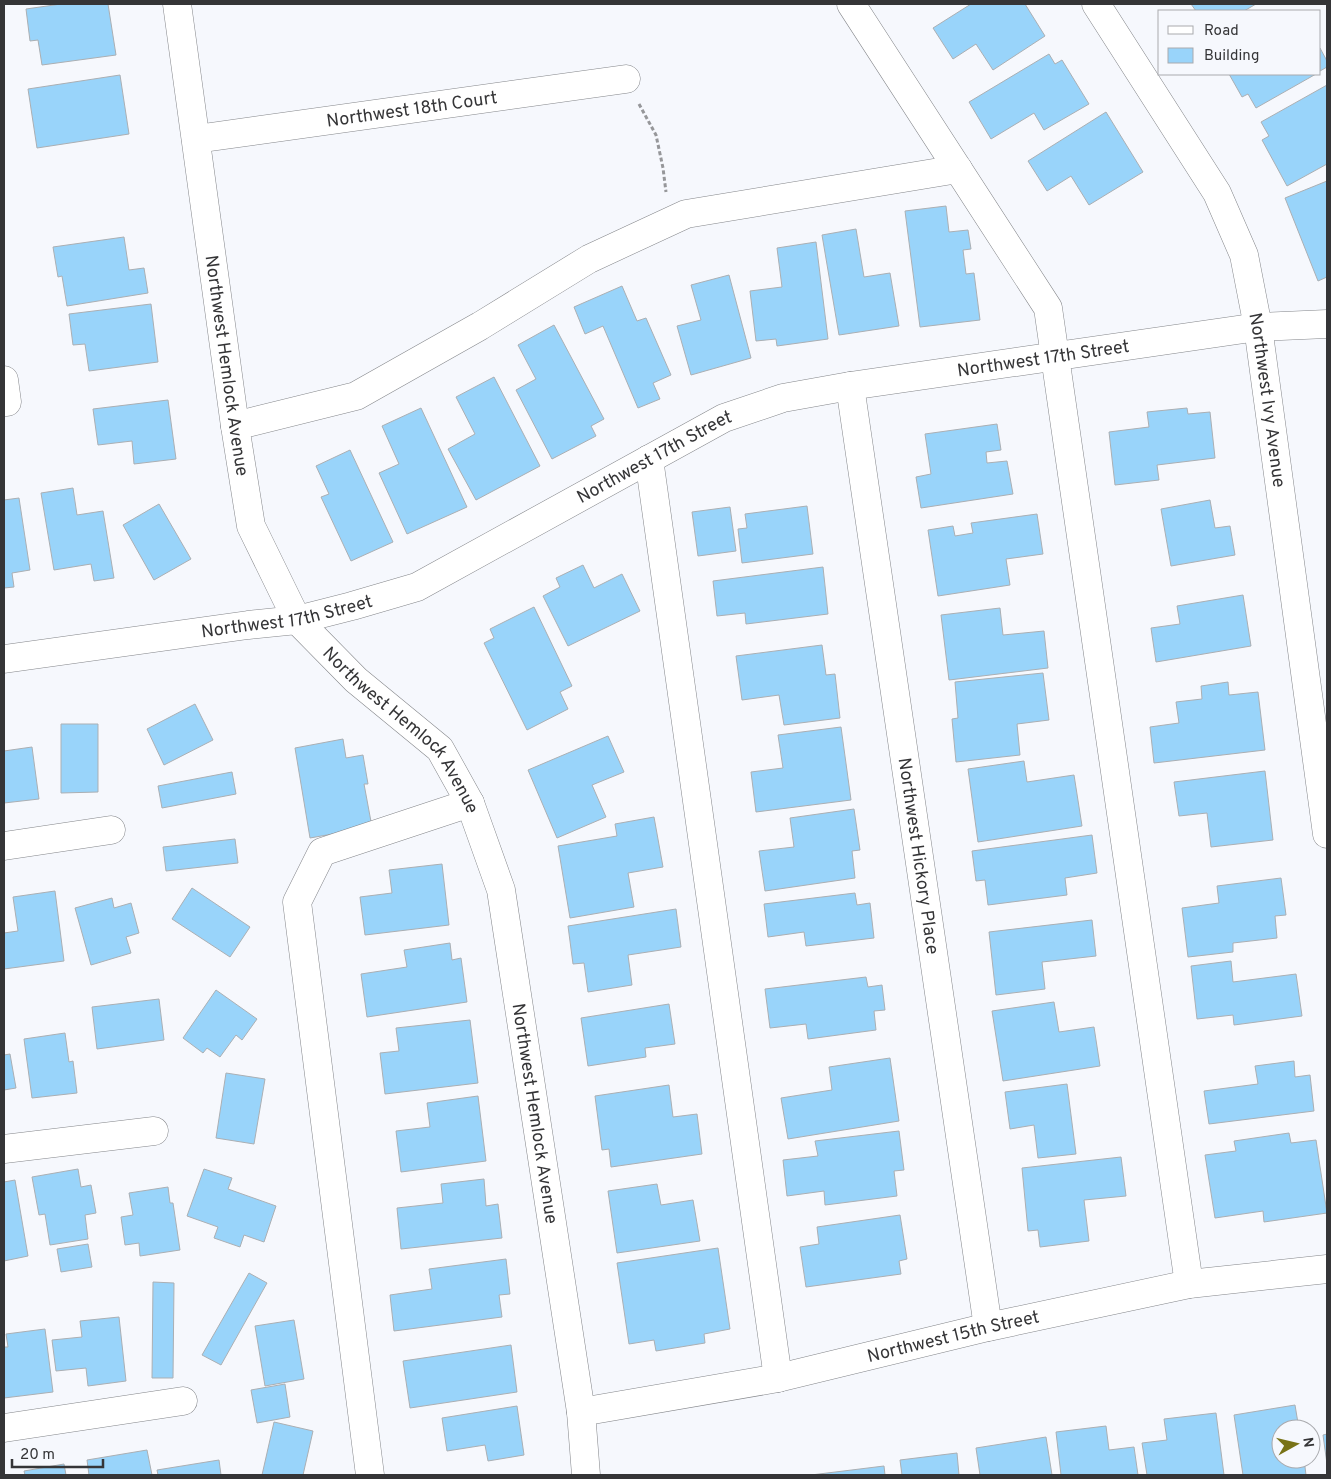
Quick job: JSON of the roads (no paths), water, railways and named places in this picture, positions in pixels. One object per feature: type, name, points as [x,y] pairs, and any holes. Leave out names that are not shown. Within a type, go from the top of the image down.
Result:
[{"type":"street","name":"Northwest Hemlock Avenue","points":[[177,4],[235,426],[251,526],[297,620],[356,680],[440,749],[470,803],[501,890],[581,1412],[586,1475]]},
{"type":"street","points":[[851,4],[1048,308],[1189,1284]]},
{"type":"street","name":"Northwest Ivy Avenue","points":[[1096,4],[1217,193],[1244,254],[1258,327],[1327,834]]},
{"type":"street","name":"Northwest 18th Court","points":[[196,140],[626,79]]},
{"type":"street","points":[[235,426],[356,396],[480,326],[589,259],[686,214],[958,169]]},
{"type":"street","name":"Northwest 17th Street","points":[[4,659],[248,625],[297,620],[417,587],[724,418],[782,398],[850,386],[1258,327],[1327,324]]},
{"type":"street","points":[[4,380],[7,402],[4,402]]},
{"type":"street","name":"Northwest Hickory Place","points":[[850,386],[988,1327]]},
{"type":"street","points":[[649,459],[778,1378]]},
{"type":"street","points":[[370,1475],[296,902],[322,852],[470,803]]},
{"type":"street","points":[[4,846],[111,830]]},
{"type":"street","points":[[4,1149],[154,1131]]},
{"type":"street","name":"Northwest 15th Street","points":[[581,1412],[778,1378],[988,1327],[1189,1284],[1327,1269]]},
{"type":"street","points":[[4,1428],[183,1401]]}]
